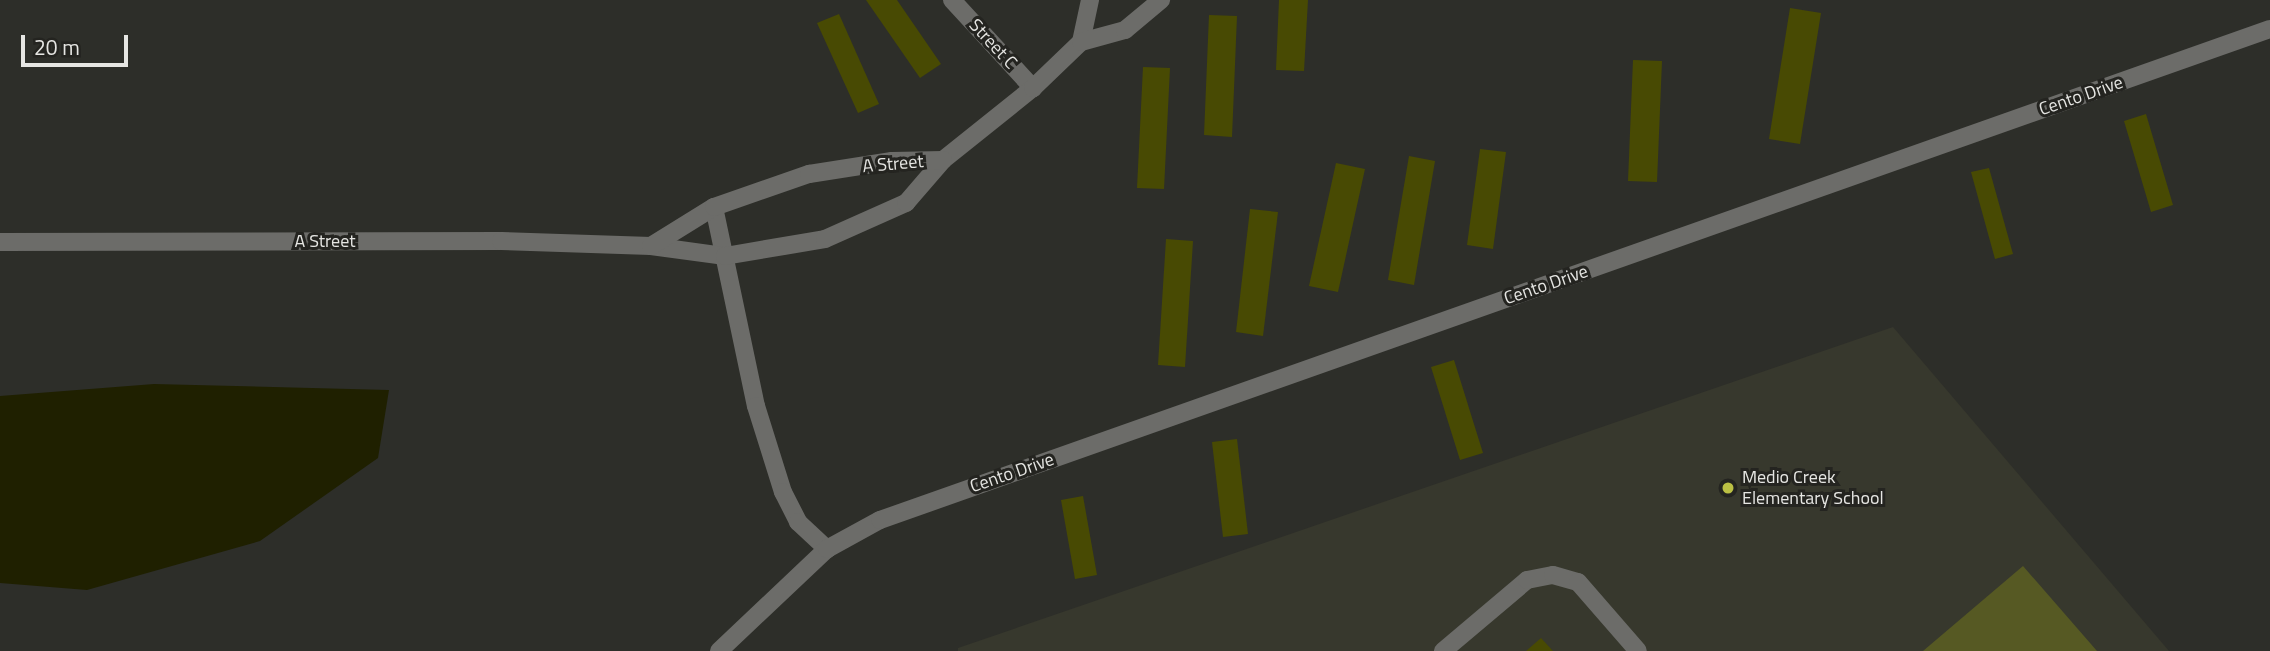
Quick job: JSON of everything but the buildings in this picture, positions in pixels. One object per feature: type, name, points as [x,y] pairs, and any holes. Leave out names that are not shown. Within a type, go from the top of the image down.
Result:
[{"type":"street","name":"Street C","points":[[952,0],[1033,88]]},
{"type":"street","points":[[1081,42],[1090,0]]},
{"type":"street","name":"A Street","points":[[0,242],[501,241],[651,246],[725,256],[825,239],[906,203],[943,160],[1033,88],[1081,42],[1125,30],[1161,0]]},
{"type":"street","name":"Cento Drive","points":[[719,651],[827,548],[880,520],[2270,29]]},
{"type":"street","name":"A Street","points":[[651,246],[714,207],[808,174],[892,161],[943,160]]},
{"type":"street","points":[[714,207],[756,407],[783,492],[798,522],[827,548]]},
{"type":"street","points":[[1443,651],[1527,580],[1553,575],[1578,582],[1638,651]]},
{"type":"shaded area","name":"Medio Creek Elementary School","points":[[1893,327],[2169,651],[958,651],[958,648]]},
{"type":"shaded area","points":[[154,384],[389,390],[378,458],[260,541],[87,590],[0,583],[0,396]]},
{"type":"green space","points":[[2023,566],[2097,651],[1923,651]]},
{"type":"place","name":"Medio Creek Elementary School","points":[[1728,488]]}]
